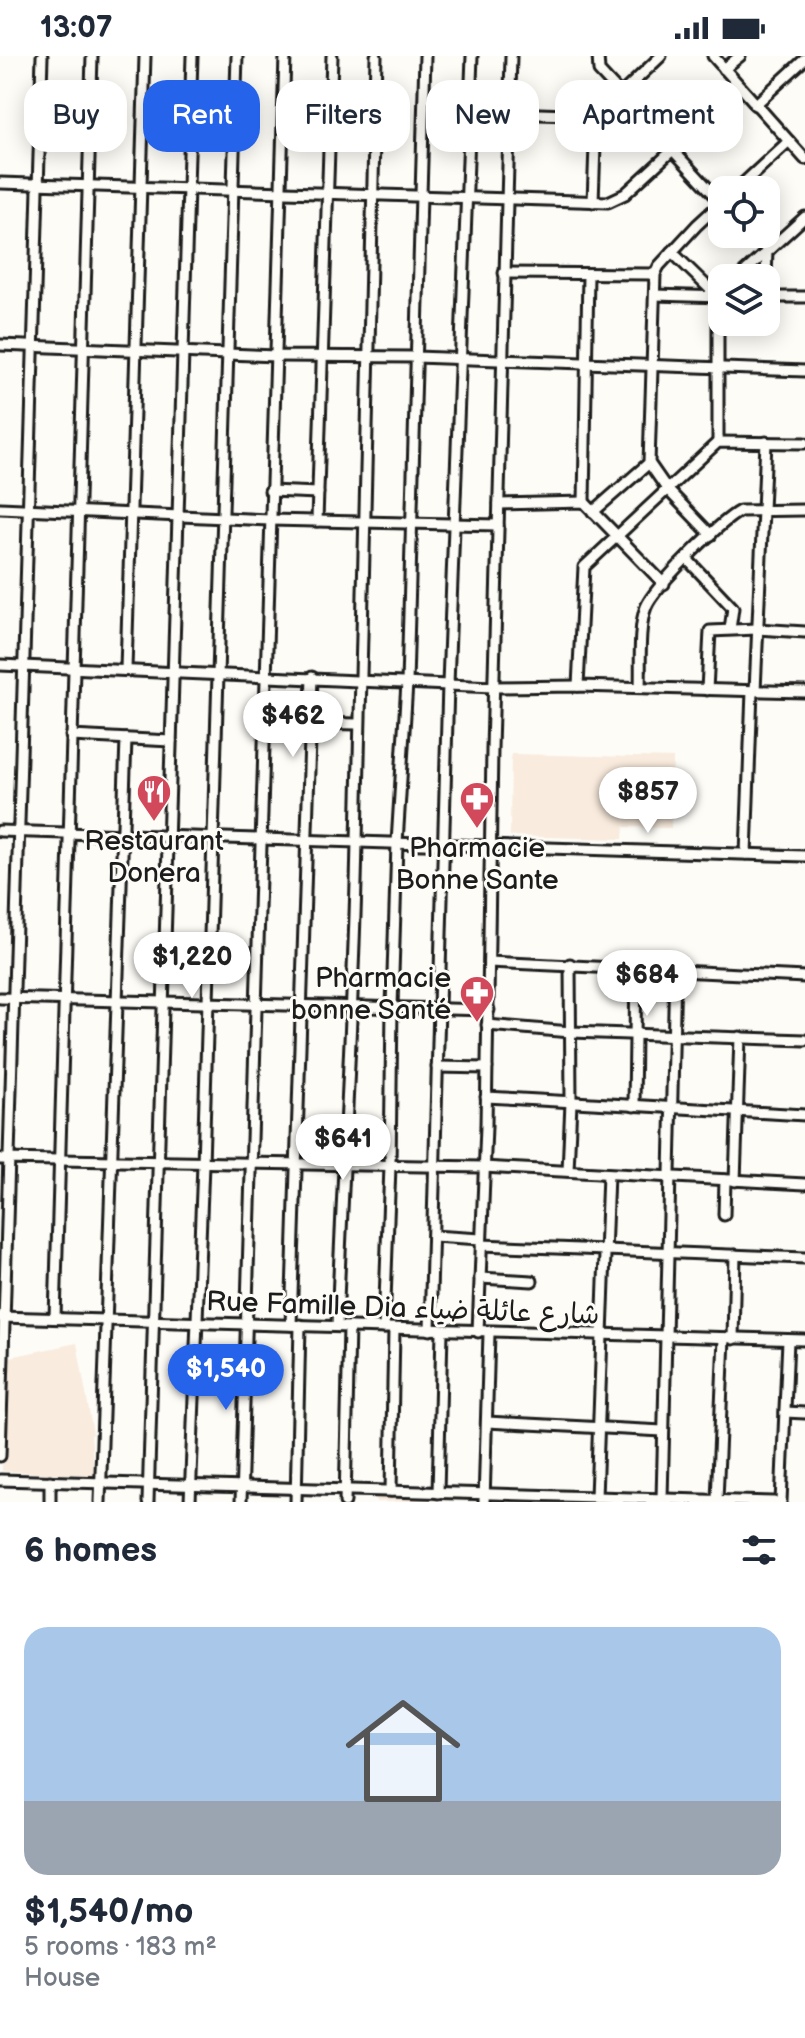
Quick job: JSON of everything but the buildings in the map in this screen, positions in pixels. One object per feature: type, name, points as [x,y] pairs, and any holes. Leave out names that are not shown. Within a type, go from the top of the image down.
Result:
[{"type":"street","points":[[0,1456],[4,1160],[19,832],[42,56]]},
{"type":"street","points":[[55,1318],[92,56]]},
{"type":"street","points":[[126,669],[145,56]]},
{"type":"street","points":[[148,1502],[192,56]]},
{"type":"street","points":[[190,1502],[214,838],[237,56]]},
{"type":"street","points":[[241,1502],[285,56]]},
{"type":"street","points":[[317,521],[332,56]]},
{"type":"street","points":[[337,1326],[357,842],[358,681],[376,56]]},
{"type":"street","points":[[391,1491],[392,1007],[397,843],[407,683],[425,56]]},
{"type":"street","points":[[430,1330],[448,684],[472,56]]},
{"type":"street","points":[[511,56],[511,80]]},
{"type":"street","points":[[598,56],[599,71],[607,80]]},
{"type":"street","points":[[636,80],[661,56]]},
{"type":"street","points":[[713,56],[733,80]]},
{"type":"street","points":[[724,69],[740,56]]},
{"type":"street","points":[[755,105],[805,59]]},
{"type":"street","points":[[743,91],[805,159]]},
{"type":"street","points":[[751,176],[789,141]]},
{"type":"street","points":[[484,1498],[487,1422],[480,1278],[508,152]]},
{"type":"street","points":[[593,202],[595,152]]},
{"type":"street","points":[[0,183],[593,202],[617,199],[672,152]]},
{"type":"street","points":[[676,152],[708,187]]},
{"type":"street","points":[[708,216],[655,274],[649,463],[667,489],[711,535]]},
{"type":"street","points":[[752,264],[805,217]]},
{"type":"street","points":[[767,250],[767,264]]},
{"type":"street","points":[[672,252],[708,284]]},
{"type":"street","points":[[504,273],[655,274]]},
{"type":"street","points":[[588,274],[584,502],[664,584]]},
{"type":"street","points":[[655,295],[708,296]]},
{"type":"street","points":[[780,297],[805,297]]},
{"type":"street","points":[[718,442],[719,336]]},
{"type":"street","points":[[0,345],[805,371]]},
{"type":"street","points":[[578,686],[583,568],[718,442],[805,443]]},
{"type":"street","points":[[746,854],[766,442]]},
{"type":"street","points":[[593,512],[649,463]]},
{"type":"street","points":[[270,491],[318,493]]},
{"type":"street","points":[[499,504],[584,502]]},
{"type":"street","points":[[0,508],[270,520],[498,525]]},
{"type":"street","points":[[640,687],[645,609],[687,559],[740,511],[805,510]]},
{"type":"street","points":[[687,559],[733,608],[730,629]]},
{"type":"street","points":[[707,690],[708,635],[714,629],[805,632]]},
{"type":"street","points":[[0,665],[493,687],[805,692]]},
{"type":"street","points":[[296,1502],[297,1165],[312,677]]},
{"type":"street","points":[[312,723],[357,724]]},
{"type":"street","points":[[71,736],[171,741]]},
{"type":"street","points":[[100,1502],[126,739]]},
{"type":"street","points":[[0,831],[805,856]]},
{"type":"street","points":[[489,962],[805,977]]},
{"type":"street","points":[[568,1171],[570,964]]},
{"type":"street","points":[[634,1106],[636,968]]},
{"type":"street","points":[[657,1500],[663,1431],[675,970]]},
{"type":"street","points":[[0,998],[489,1010]]},
{"type":"street","points":[[487,1025],[634,1035],[805,1040]]},
{"type":"street","points":[[724,1215],[737,1112],[740,1037]]},
{"type":"street","points":[[437,1067],[487,1068]]},
{"type":"street","points":[[486,1097],[805,1115]]},
{"type":"street","points":[[4,1160],[483,1167],[805,1184]]},
{"type":"street","points":[[596,1497],[608,1174]]},
{"type":"street","points":[[433,1236],[481,1242],[805,1258]]},
{"type":"street","points":[[722,1501],[735,1255]]},
{"type":"street","points":[[480,1278],[532,1281]]},
{"type":"street","name":"Rue Famille Dia شارع عائلة ضياء","points":[[3,1317],[805,1340]]},
{"type":"street","points":[[345,1502],[349,1327]]},
{"type":"street","points":[[438,1493],[442,1331]]},
{"type":"street","points":[[781,1502],[788,1340]]},
{"type":"street","points":[[785,1412],[805,1413]]},
{"type":"street","points":[[487,1422],[663,1431]]},
{"type":"street","points":[[0,1480],[391,1491],[484,1498],[596,1497],[774,1502]]},
{"type":"street","points":[[50,1481],[50,1502]]},
{"type":"street","points":[[372,1491],[372,1502]]},
{"type":"shaded area","points":[[511,754],[673,758],[671,828],[624,827],[623,839],[510,836]]},
{"type":"shaded area","points":[[77,1343],[93,1434],[94,1475],[2,1471],[6,1358]]},
{"type":"shaded area","points":[[376,1496],[467,1500],[376,1502]]},
{"type":"place","name":"Restaurant Donera","points":[[154,823]]},
{"type":"place","name":"Pharmacie Bonne Sante","points":[[477,830]]},
{"type":"place","name":"Pharmacie bonne Santé","points":[[477,1024]]}]
